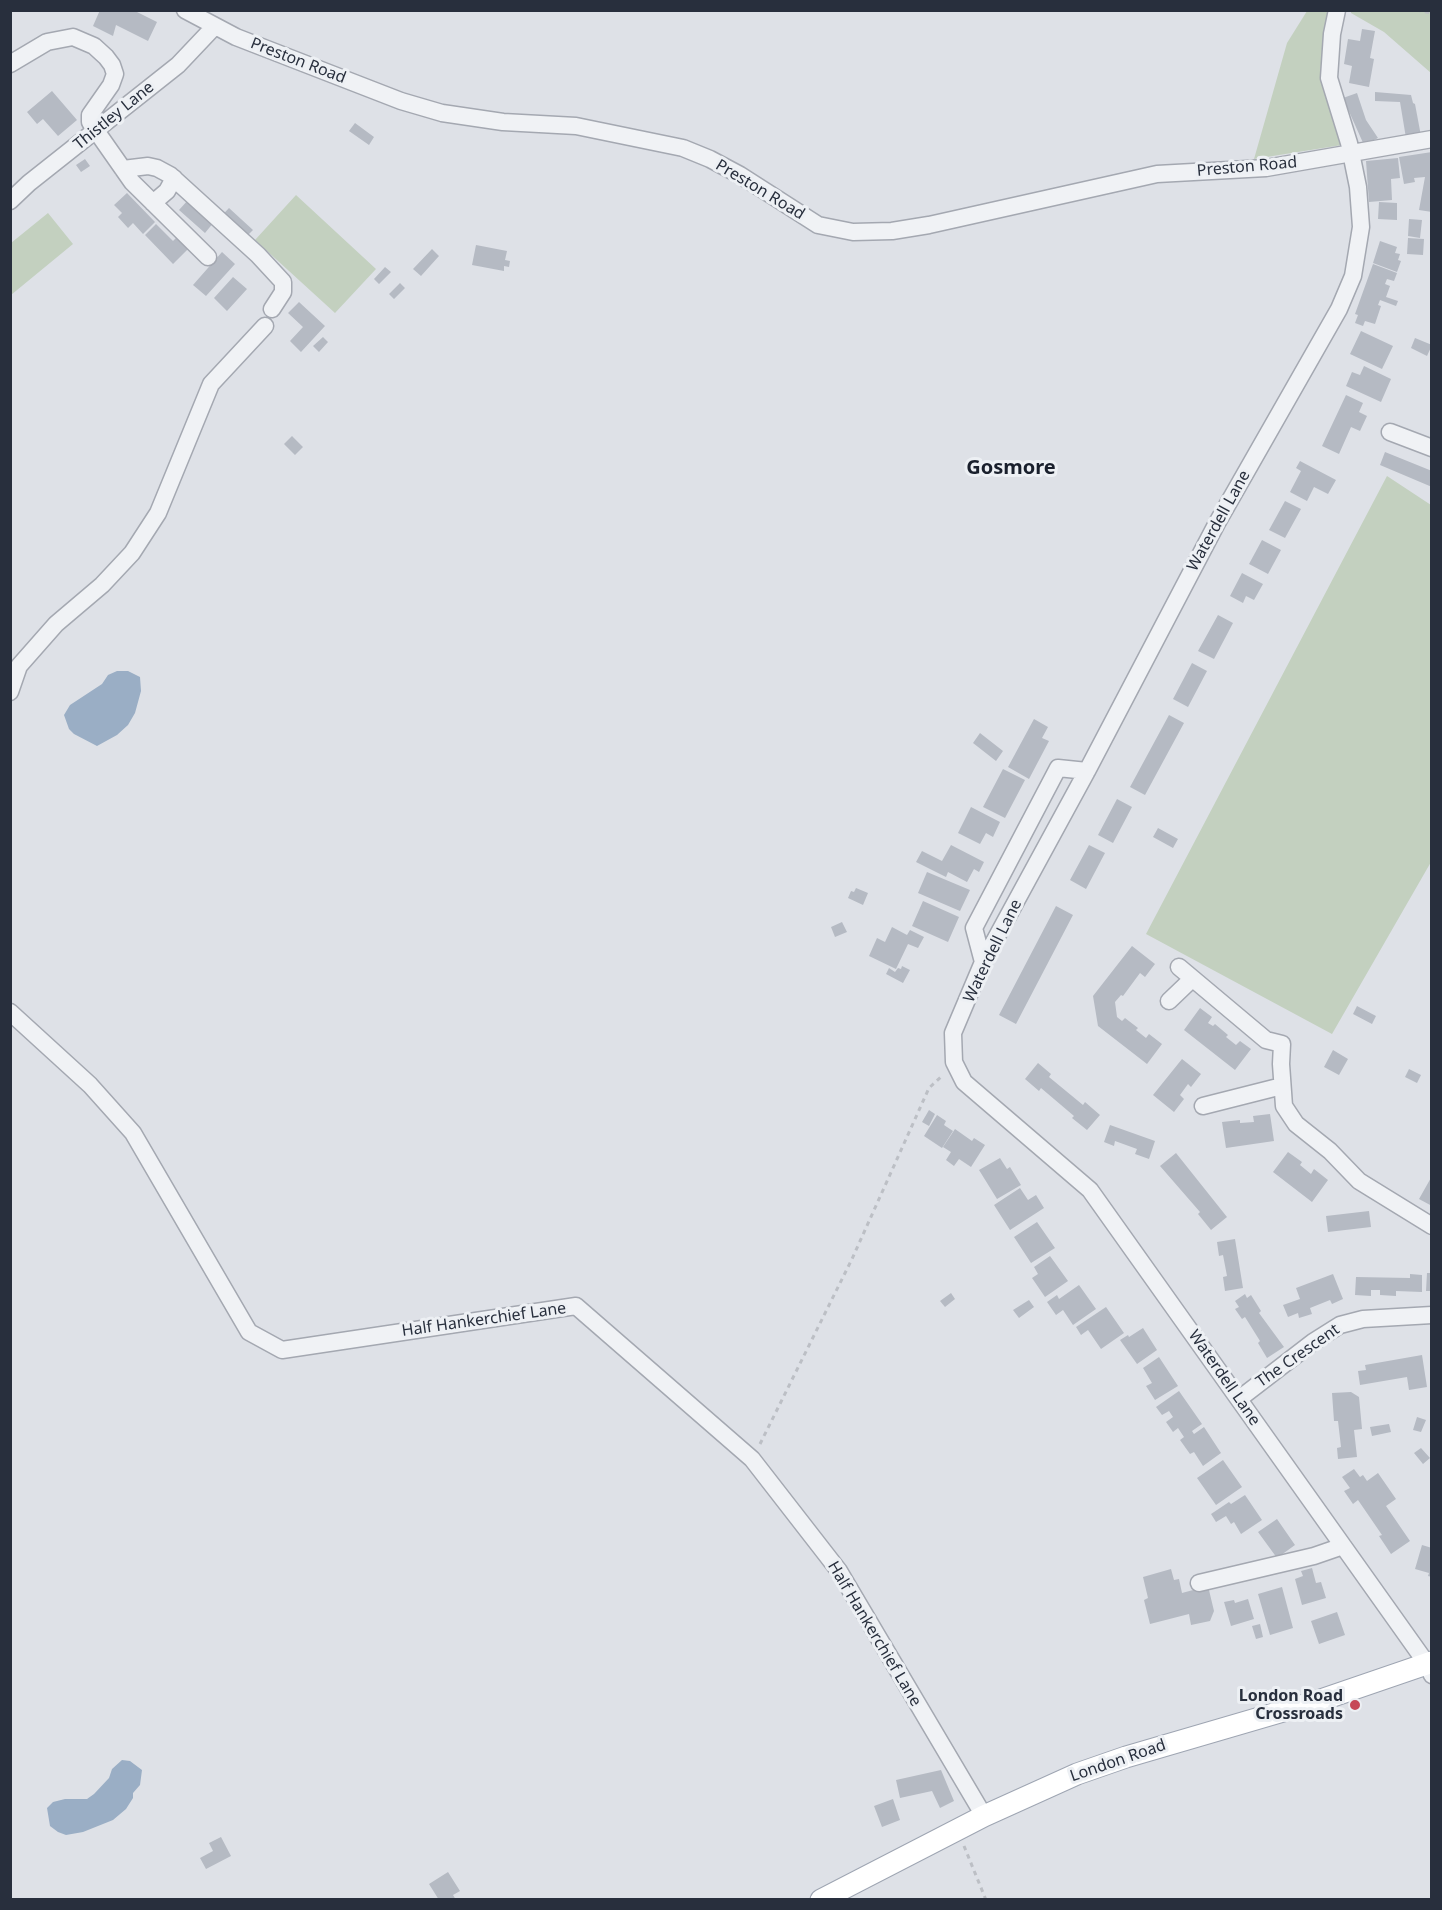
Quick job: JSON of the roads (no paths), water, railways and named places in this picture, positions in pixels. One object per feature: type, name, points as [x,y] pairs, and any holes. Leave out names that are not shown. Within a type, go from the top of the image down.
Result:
[{"type":"main road","name":"London Road","points":[[821,1899],[1041,1789],[1126,1757],[1430,1667]]},
{"type":"street","name":"Preston Road","points":[[185,10],[214,27],[401,101],[442,113],[502,122],[576,126],[683,148],[740,175],[818,225],[853,232],[892,231],[929,225],[1157,174],[1266,168],[1431,139]]},
{"type":"street","name":"Waterdell Lane","points":[[1337,10],[1332,34],[1329,78],[1352,153],[1358,187],[1361,227],[1353,276],[1339,309],[1217,523],[1087,771],[983,962],[954,1033],[954,1062],[964,1082],[1090,1190],[1430,1667]]},
{"type":"street","name":"Thistley Lane","points":[[10,201],[29,183],[178,64],[214,27]]},
{"type":"street","points":[[10,64],[47,42],[73,38],[94,46],[106,57],[115,74],[111,85],[90,115],[90,122],[123,169],[153,203],[208,257]]},
{"type":"street","points":[[123,169],[148,166],[157,168],[174,178],[278,275],[283,282],[283,292],[272,309]]},
{"type":"street","points":[[153,203],[167,192],[174,178]]},
{"type":"street","points":[[10,693],[19,666],[56,624],[102,585],[132,553],[158,513],[211,384],[265,326]]},
{"type":"street","points":[[1390,432],[1431,448]]},
{"type":"street","points":[[983,962],[974,928],[1058,768],[1087,771]]},
{"type":"street","points":[[1179,967],[1266,1040],[1282,1044],[1284,1106],[1296,1124],[1330,1151],[1359,1181],[1431,1226]]},
{"type":"street","points":[[1169,1001],[1192,979]]},
{"type":"street","name":"Half Hankerchief Lane","points":[[10,1012],[90,1085],[133,1133],[249,1332],[282,1350],[576,1306],[752,1459],[839,1571],[984,1816]]},
{"type":"street","points":[[1203,1106],[1282,1086]]},
{"type":"street","name":"The Crescent","points":[[1239,1399],[1313,1342],[1340,1325],[1363,1319],[1431,1315]]},
{"type":"street","points":[[1199,1583],[1314,1556],[1343,1546]]},
{"type":"water","points":[[117,671],[128,671],[140,677],[141,691],[135,713],[128,725],[117,735],[97,746],[74,734],[69,729],[64,715],[70,705],[102,684],[108,675]]},
{"type":"water","points":[[122,1760],[130,1761],[142,1770],[140,1785],[133,1793],[133,1798],[126,1809],[113,1820],[83,1832],[66,1835],[50,1826],[47,1808],[53,1802],[65,1799],[87,1799],[109,1778],[112,1769]]},
{"type":"place","name":"London Road Crossroads","points":[[1355,1705]]},
{"type":"district","name":"Gosmore","points":[[1011,468]]}]
